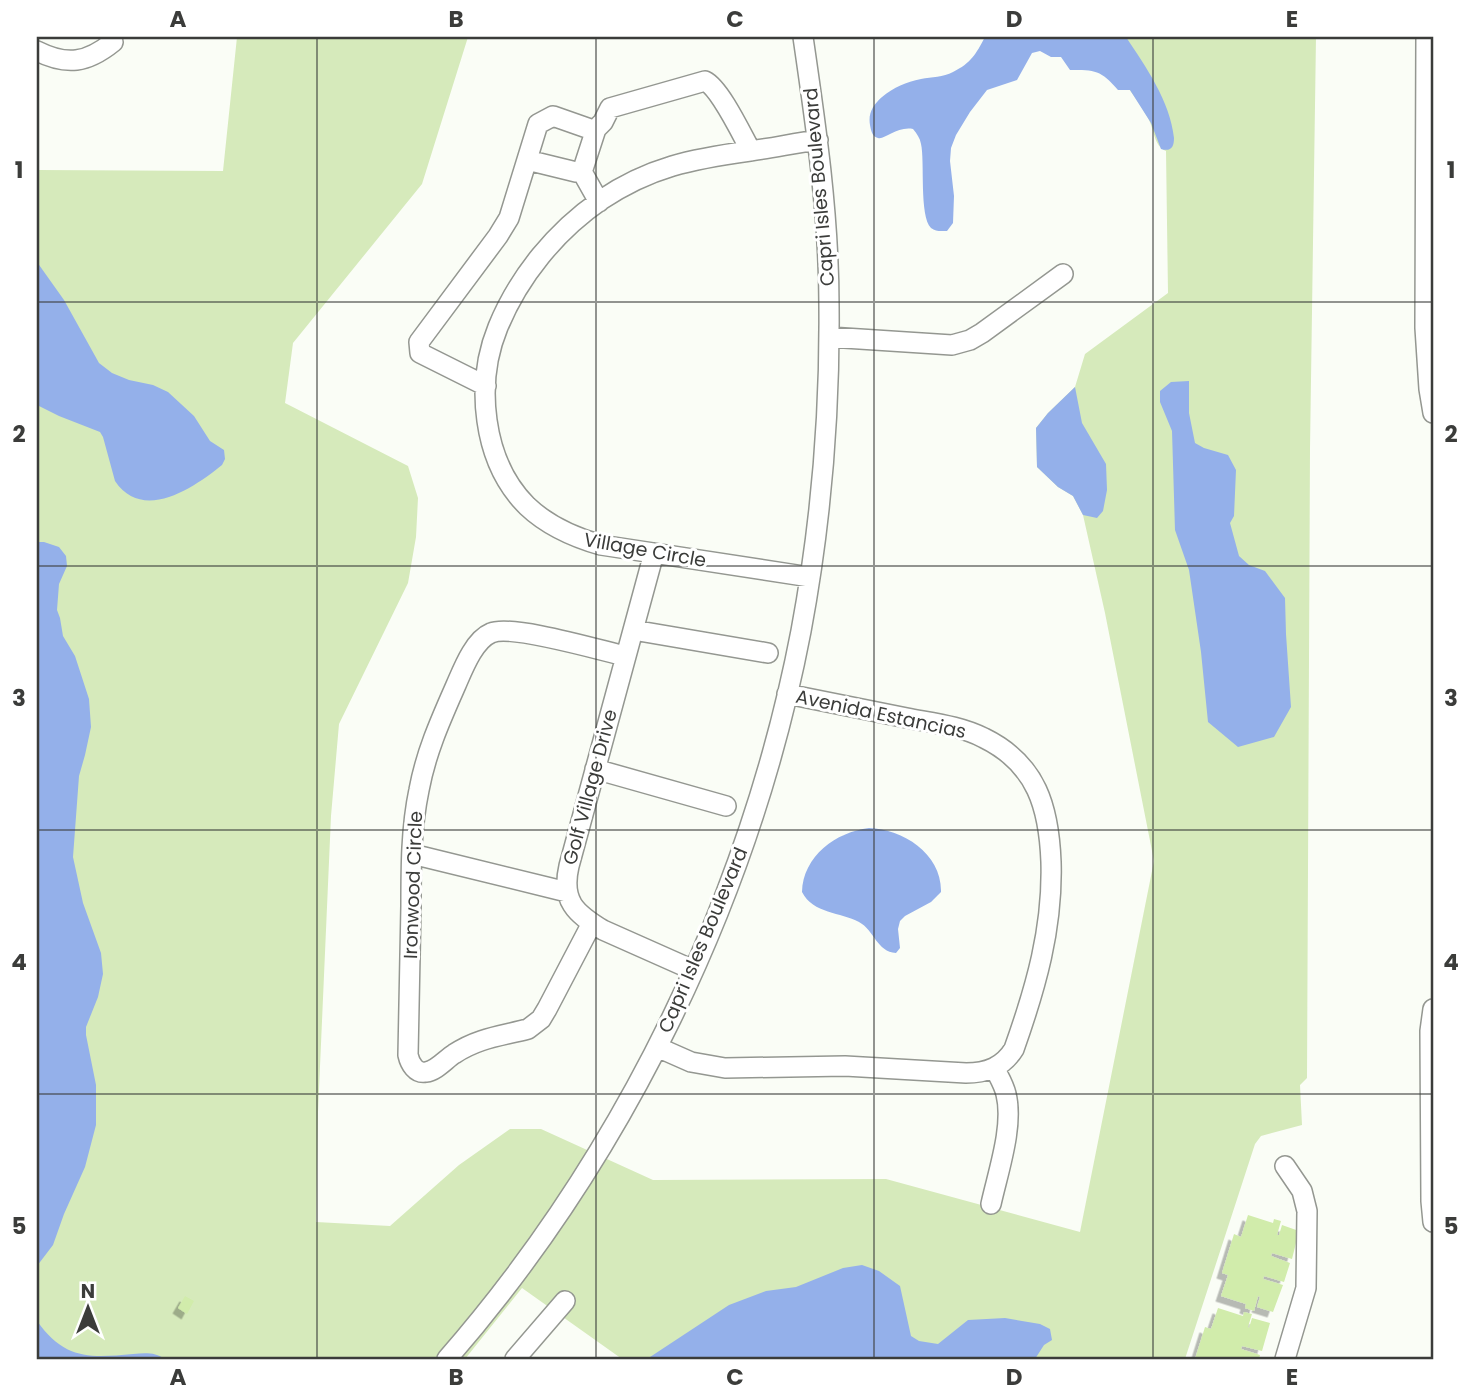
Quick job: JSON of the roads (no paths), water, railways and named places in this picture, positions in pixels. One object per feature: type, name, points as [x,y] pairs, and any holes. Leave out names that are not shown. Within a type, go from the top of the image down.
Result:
[{"type":"street","name":"Capri Isles Boulevard","points":[[447,1359],[510,1283],[554,1220],[612,1128],[657,1047],[722,902],[739,859],[766,772],[787,694],[810,577],[826,428],[829,337],[827,247],[818,139],[803,37]]},
{"type":"street","points":[[1426,37],[1425,328],[1433,413]]},
{"type":"street","points":[[37,51],[60,60],[83,60],[101,52],[113,42]]},
{"type":"street","points":[[527,160],[566,171],[576,172],[583,169],[596,129],[610,108],[705,81],[718,93],[751,151]]},
{"type":"street","points":[[486,386],[420,352],[419,342],[509,218],[538,124],[553,116],[596,129]]},
{"type":"street","name":"Village Circle","points":[[810,577],[601,545],[571,535],[540,517],[514,490],[495,452],[486,413],[486,386],[491,349],[498,327],[520,285],[564,230],[599,202],[623,187],[675,164],[818,139]]},
{"type":"street","points":[[580,170],[599,202]]},
{"type":"street","points":[[829,337],[952,345],[982,333],[1063,274]]},
{"type":"street","points":[[625,656],[654,553]]},
{"type":"street","name":"Ironwood Circle","points":[[592,923],[547,1009],[534,1026],[473,1042],[427,1073],[419,1072],[413,1067],[408,1055],[412,854],[416,801],[430,745],[462,672],[482,638],[494,631],[510,630],[625,656]]},
{"type":"street","points":[[633,630],[768,653]]},
{"type":"street","name":"Golf Village Drive","points":[[625,656],[565,886],[577,911],[592,923],[693,970]]},
{"type":"street","name":"Avenida Estancias","points":[[787,694],[973,733],[1009,754],[1021,765],[1035,785],[1046,814],[1050,843],[1049,919],[1035,982],[1014,1049],[995,1069]]},
{"type":"street","points":[[595,769],[726,806]]},
{"type":"street","points":[[412,854],[567,892]]},
{"type":"street","points":[[1433,1009],[1430,1044],[1433,1222]]},
{"type":"street","points":[[657,1047],[691,1062],[725,1068],[845,1066],[966,1073],[995,1069],[1009,1105],[1009,1125],[991,1204]]},
{"type":"street","points":[[1285,1166],[1302,1191],[1307,1211],[1306,1288],[1285,1359]]},
{"type":"street","points":[[514,1359],[565,1301]]},
{"type":"water","points":[[985,37],[1126,37],[1149,72],[1168,111],[1174,138],[1173,146],[1167,150],[1161,149],[1151,123],[1130,90],[1118,90],[1097,72],[1070,70],[1061,57],[1051,57],[1040,51],[1032,53],[1017,80],[987,90],[956,135],[950,161],[954,196],[953,223],[947,231],[931,228],[925,212],[922,152],[918,136],[913,129],[907,129],[881,138],[876,137],[871,129],[871,113],[879,100],[905,83],[945,75],[959,69],[972,58]]},
{"type":"water","points":[[37,262],[64,300],[99,363],[112,373],[168,392],[194,416],[210,441],[224,450],[225,459],[222,465],[184,491],[154,500],[140,499],[127,493],[115,481],[100,432],[37,405]]},
{"type":"water","points":[[1189,381],[1189,413],[1195,443],[1228,455],[1236,470],[1234,516],[1230,523],[1239,556],[1249,565],[1265,571],[1285,598],[1291,707],[1274,737],[1238,747],[1208,722],[1189,570],[1175,530],[1172,431],[1160,402],[1160,391],[1171,382]]},
{"type":"water","points":[[1075,387],[1082,423],[1106,464],[1107,490],[1103,511],[1097,518],[1083,515],[1073,496],[1058,487],[1037,467],[1036,428]]},
{"type":"water","points":[[37,542],[59,547],[66,556],[67,566],[59,584],[57,610],[63,636],[75,656],[89,699],[91,727],[79,776],[73,857],[83,903],[101,953],[103,974],[98,997],[86,1027],[96,1085],[96,1125],[85,1167],[53,1245],[37,1266]]},
{"type":"water","points":[[869,828],[895,833],[918,846],[928,855],[940,878],[941,892],[931,902],[900,921],[900,948],[896,953],[884,949],[859,922],[820,909],[802,892],[808,867],[824,848],[845,835]]},
{"type":"water","points":[[862,1265],[879,1271],[900,1286],[911,1336],[919,1341],[938,1344],[968,1320],[1005,1318],[1040,1324],[1050,1329],[1052,1340],[1044,1345],[1035,1359],[647,1359],[729,1305],[766,1291],[796,1287],[843,1268]]},
{"type":"water","points":[[37,1321],[58,1343],[79,1354],[104,1356],[142,1353],[165,1359],[37,1359]]}]
